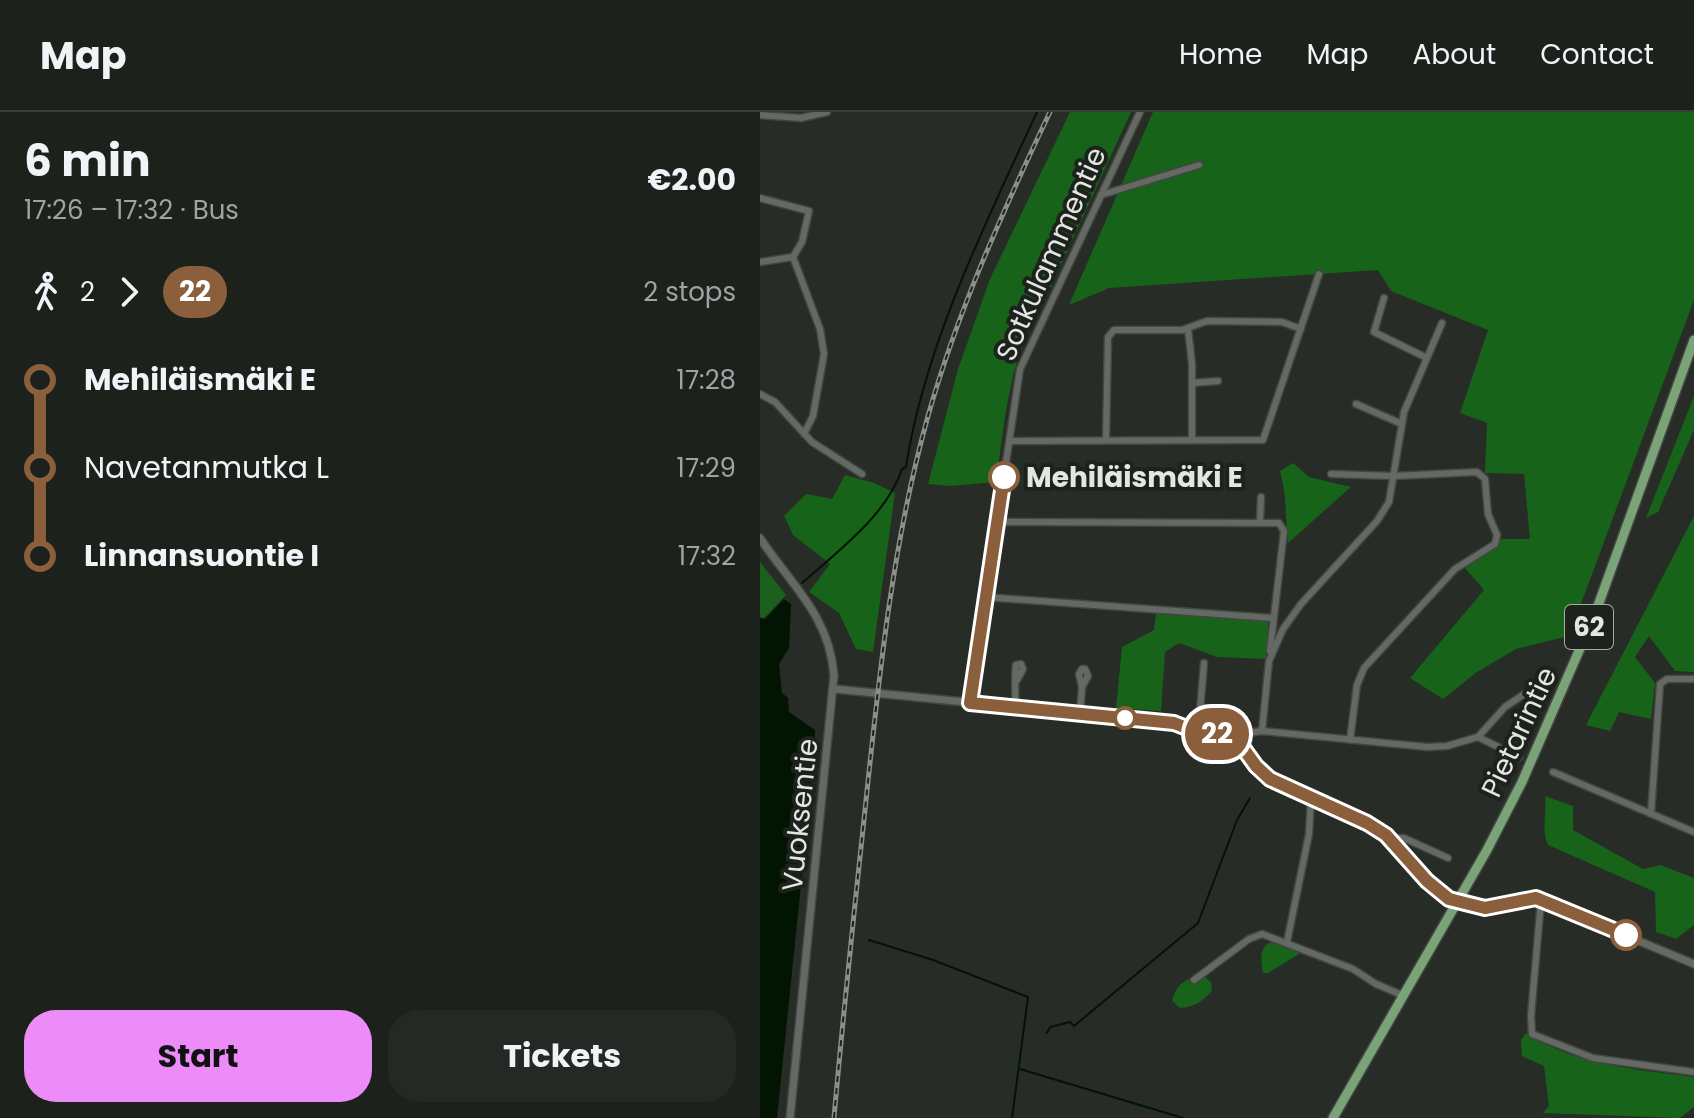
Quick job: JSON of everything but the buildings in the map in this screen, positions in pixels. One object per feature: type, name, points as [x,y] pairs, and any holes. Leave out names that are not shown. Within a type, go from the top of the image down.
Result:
[{"type":"main road","name":"Pietarintie","points":[[1333,1118],[1522,782],[1577,658],[1694,340]]},
{"type":"street","points":[[760,115],[801,118],[827,112]]},
{"type":"street","name":"Sotkulammentie","points":[[970,703],[1018,379],[1023,362],[1140,112]]},
{"type":"street","points":[[1101,195],[1199,165]]},
{"type":"street","points":[[760,198],[809,211],[802,242],[793,257]]},
{"type":"street","points":[[760,262],[793,257]]},
{"type":"street","points":[[793,257],[820,329],[824,354],[813,416],[804,434]]},
{"type":"street","points":[[1010,441],[1263,440],[1319,274]]},
{"type":"street","points":[[1384,298],[1374,332],[1425,357]]},
{"type":"street","points":[[1106,440],[1110,333],[1120,329],[1188,329],[1207,321],[1282,322],[1301,329]]},
{"type":"street","points":[[1269,661],[1290,617],[1377,521],[1389,502],[1402,424],[1425,357],[1442,323]]},
{"type":"street","points":[[1188,329],[1192,440]]},
{"type":"street","points":[[1192,383],[1218,381]]},
{"type":"street","points":[[760,394],[775,402],[822,450],[862,474]]},
{"type":"street","points":[[1356,404],[1402,424]]},
{"type":"street","points":[[1331,474],[1394,476],[1477,472],[1485,479],[1488,514],[1496,529],[1497,540],[1455,569],[1364,668],[1357,685],[1350,740]]},
{"type":"street","points":[[1260,522],[1261,497]]},
{"type":"street","points":[[998,522],[1276,522],[1283,526],[1262,731]]},
{"type":"street","name":"Vuoksentie","points":[[760,538],[821,623],[832,651],[835,689],[790,1118]]},
{"type":"street","points":[[985,597],[1273,618]]},
{"type":"street","points":[[1198,734],[1204,663]]},
{"type":"street","points":[[1651,814],[1659,687],[1663,681],[1694,679]]},
{"type":"street","points":[[1015,707],[1017,680]]},
{"type":"street","points":[[1238,741],[1248,733],[1262,731],[1437,747],[1478,737],[1505,707],[1542,682]]},
{"type":"street","points":[[1080,714],[1082,687]]},
{"type":"street","points":[[835,689],[1174,723],[1198,734],[1227,734],[1238,741],[1270,779],[1367,823],[1395,844],[1427,881],[1457,902],[1485,908],[1526,899],[1541,900],[1694,964]]},
{"type":"street","points":[[1478,737],[1519,757]]},
{"type":"street","points":[[1553,772],[1694,832]]},
{"type":"street","points":[[1287,942],[1309,834],[1311,798]]},
{"type":"street","points":[[1395,844],[1404,838],[1448,858]]},
{"type":"street","points":[[1541,900],[1530,1025],[1532,1034],[1593,1058],[1694,1072]]},
{"type":"street","points":[[1194,980],[1257,935],[1269,935],[1360,972],[1376,984],[1402,995]]},
{"type":"green space","points":[[1070,112],[1131,112],[1023,343],[1010,389],[996,482],[950,486],[928,484],[958,369],[990,279]]},
{"type":"green space","points":[[1153,112],[1694,112],[1694,300],[1569,636],[1516,649],[1477,672],[1443,699],[1410,678],[1484,590],[1464,567],[1502,539],[1530,539],[1524,474],[1485,473],[1487,423],[1460,413],[1488,330],[1391,291],[1378,270],[1109,288],[1069,305]]},
{"type":"green space","points":[[1694,396],[1694,430],[1658,512],[1646,518]]},
{"type":"green space","points":[[1293,463],[1309,477],[1351,487],[1288,543],[1280,471]]},
{"type":"green space","points":[[845,475],[895,493],[873,652],[856,649],[839,613],[809,592],[830,564],[793,535],[784,516],[806,494],[832,499]]},
{"type":"green space","points":[[1694,516],[1694,672],[1675,671],[1649,636],[1635,657],[1655,683],[1651,719],[1619,712],[1610,731],[1586,725]]},
{"type":"green space","points":[[760,562],[786,595],[764,618],[760,617]]},
{"type":"green space","points":[[1156,614],[1269,621],[1266,659],[1217,657],[1179,643],[1165,652],[1161,711],[1116,708],[1122,647],[1154,630]]},
{"type":"green space","points":[[1545,796],[1573,806],[1573,830],[1643,869],[1660,865],[1694,878],[1694,925],[1676,939],[1656,932],[1655,892],[1548,845]]},
{"type":"green space","points":[[1278,941],[1300,950],[1299,954],[1263,973],[1261,956],[1264,947]]},
{"type":"green space","points":[[1202,974],[1211,982],[1212,991],[1198,1003],[1180,1008],[1172,1001],[1176,990],[1187,980]]},
{"type":"green space","points":[[1526,1033],[1545,1044],[1586,1059],[1694,1077],[1694,1107],[1680,1118],[1543,1113],[1549,1106],[1544,1066],[1522,1056],[1521,1040]]},
{"type":"shaded area","points":[[784,599],[791,604],[789,648],[779,664],[782,693],[788,698],[789,712],[815,730],[815,748],[777,1118],[760,1118],[760,618],[765,619]]},
{"type":"waterway","points":[[802,583],[873,517],[906,467],[927,376],[942,331],[978,241],[1037,112]]},
{"type":"waterway","points":[[1047,1033],[1050,1027],[1070,1022],[1074,1026],[1198,923],[1237,820],[1250,798]]},
{"type":"waterway","points":[[869,940],[933,960],[1028,997],[1012,1118]]},
{"type":"waterway","points":[[1020,1069],[1183,1118]]},
{"type":"railway","points":[[834,1118],[876,710],[888,612],[905,513],[928,416],[967,299],[1050,112]]},
{"type":"bus line","name":"22","points":[[1004,477],[970,703],[1174,723],[1207,736],[1227,734],[1238,741],[1270,779],[1367,823],[1386,835],[1427,881],[1449,899],[1485,908],[1536,898],[1626,935]]},
{"type":"place","name":"Mehiläismäki E","points":[[1004,477]]}]
